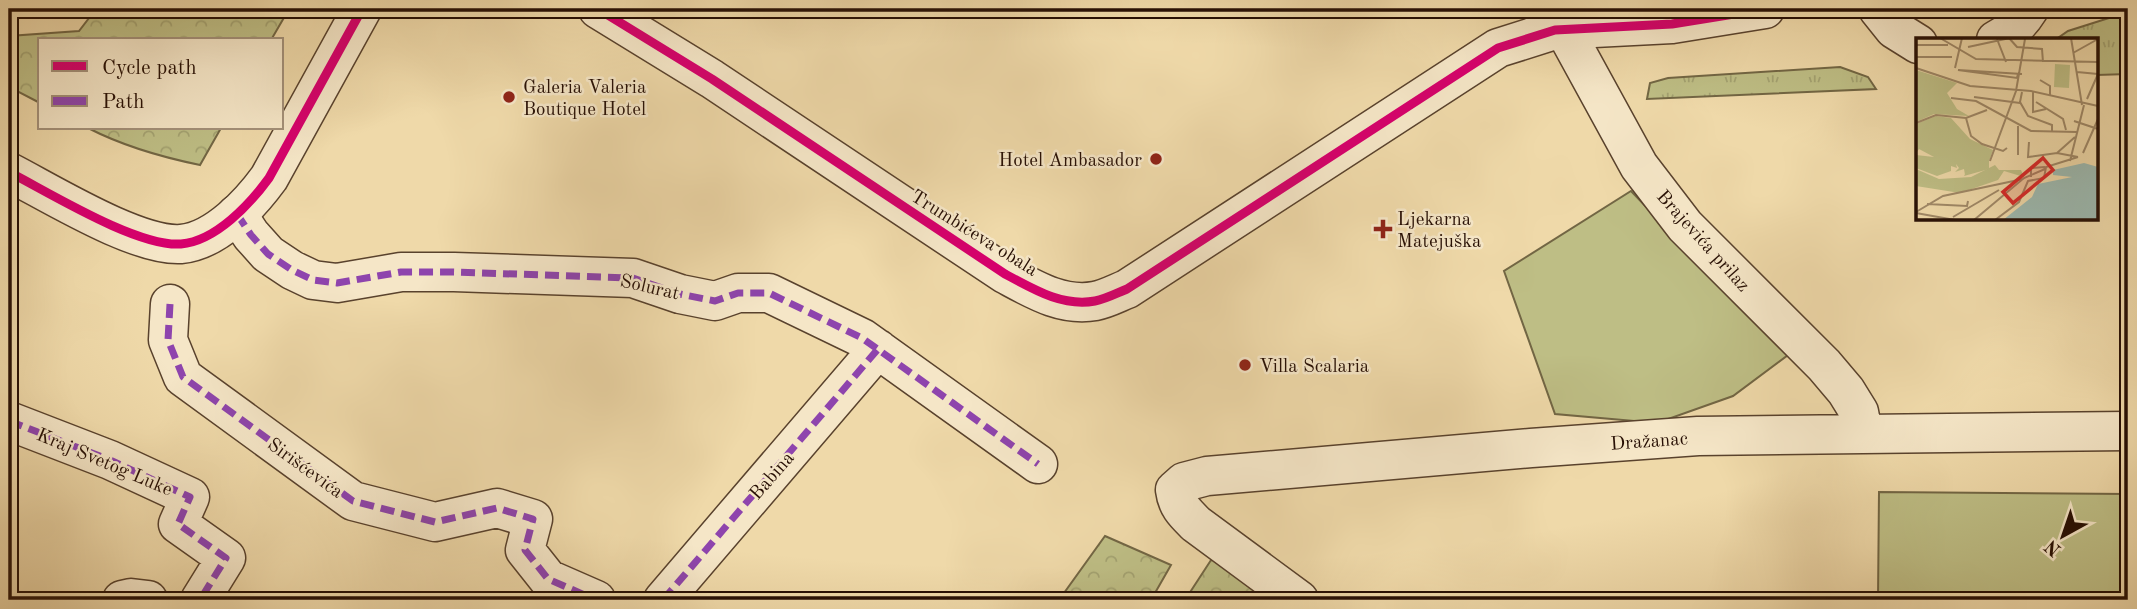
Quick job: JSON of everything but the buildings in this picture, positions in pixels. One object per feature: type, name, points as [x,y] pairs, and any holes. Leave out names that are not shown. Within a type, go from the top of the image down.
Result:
[{"type":"street","points":[[9,172],[144,239],[182,244],[211,234],[255,197],[269,178],[362,9]]},
{"type":"street","name":"Trumbićeva obala","points":[[598,9],[712,79],[1005,274],[1042,294],[1072,302],[1096,301],[1127,289],[1498,48],[1555,30],[1672,24],[1765,9]]},
{"type":"street","points":[[1878,9],[1894,29],[1916,43]]},
{"type":"street","points":[[2000,38],[2023,19],[2029,9]]},
{"type":"street","name":"Brajevića prilaz","points":[[1564,29],[1640,166],[1685,226],[1839,382],[1859,412],[1863,433]]},
{"type":"street","name":"Solurat","points":[[237,214],[268,254],[313,280],[337,283],[401,272],[454,272],[634,278],[680,294],[715,300],[737,293],[769,293],[862,338],[1038,464]]},
{"type":"street","name":"Sirišćevića","points":[[170,304],[168,340],[183,377],[353,501],[435,522],[497,508],[533,519],[525,550],[548,579],[596,600]]},
{"type":"street","name":"Babina","points":[[663,600],[878,349]]},
{"type":"street","name":"Kraj Svetog Luke","points":[[9,421],[110,460],[190,497],[178,524],[226,558],[200,600]]},
{"type":"street","name":"Dražanac","points":[[1299,600],[1196,524],[1183,512],[1176,500],[1175,490],[1184,482],[1207,476],[1698,436],[2128,431]]},
{"type":"street","points":[[122,600],[148,600]]},
{"type":"green space","points":[[96,9],[289,9],[272,38],[38,38],[38,102],[9,87],[9,36],[79,31]]},
{"type":"green space","points":[[1923,9],[1982,9],[1952,18],[1937,16]]},
{"type":"green space","points":[[2112,17],[2128,18],[2128,74],[2098,75],[2098,38],[2058,38],[2068,31]]},
{"type":"green space","points":[[1840,67],[1868,77],[1876,89],[1647,99],[1650,83],[1668,78]]},
{"type":"green space","points":[[92,130],[220,130],[200,165],[115,140]]},
{"type":"green space","points":[[1631,191],[1788,355],[1733,396],[1657,423],[1555,414],[1504,271]]},
{"type":"green space","points":[[1879,492],[2128,494],[2128,600],[1878,600]]},
{"type":"green space","points":[[1105,536],[1171,565],[1151,600],[1059,600]]},
{"type":"green space","points":[[1213,557],[1271,592],[1262,600],[1185,600]]},
{"type":"marked path","points":[[237,214],[268,254],[313,280],[337,283],[401,272],[454,272],[633,278],[680,294],[715,301],[738,293],[769,293],[862,338],[1038,464]]},
{"type":"marked path","points":[[170,304],[168,340],[183,377],[353,501],[435,522],[497,508],[533,519],[525,550],[548,579],[596,600]]},
{"type":"marked path","points":[[663,600],[878,349]]},
{"type":"marked path","points":[[9,421],[110,460],[190,497],[178,524],[226,558],[200,600]]},
{"type":"marked path","points":[[122,600],[148,600]]},
{"type":"cycle path","points":[[9,172],[94,217],[141,237],[163,243],[181,244],[207,236],[242,210],[269,178],[362,9]]},
{"type":"cycle path","points":[[598,9],[712,79],[1005,274],[1059,299],[1083,302],[1099,300],[1127,289],[1498,48],[1555,30],[1672,24],[1765,9]]},
{"type":"place","name":"Galeria Valeria Boutique Hotel","points":[[509,97]]},
{"type":"place","name":"Hotel Ambasador","points":[[1156,159]]},
{"type":"place","name":"Ljekarna Matejuška","points":[[1383,229]]},
{"type":"place","name":"Villa Scalaria","points":[[1245,365]]}]
